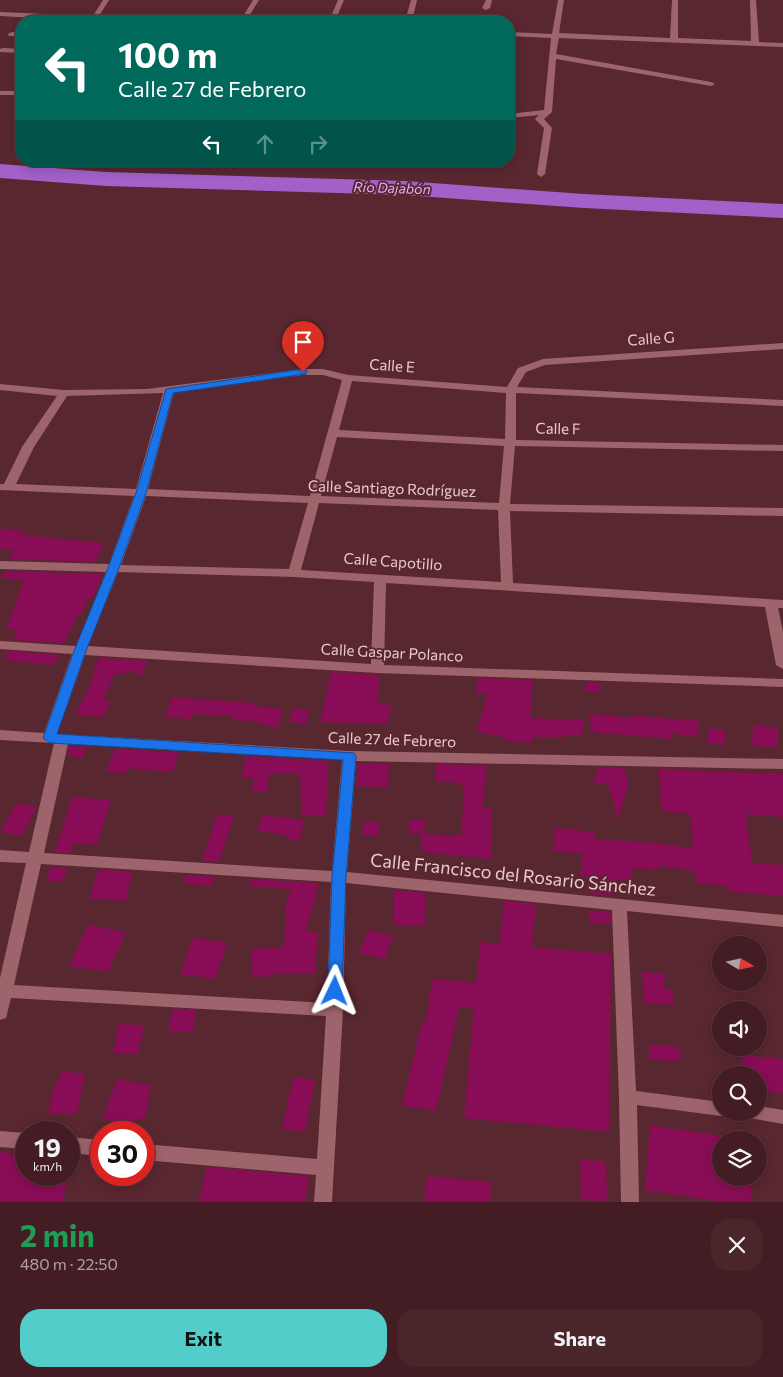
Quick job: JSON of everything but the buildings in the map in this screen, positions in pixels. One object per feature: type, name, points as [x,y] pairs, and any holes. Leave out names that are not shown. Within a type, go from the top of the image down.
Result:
[{"type":"street","points":[[97,15],[106,0]]},
{"type":"street","points":[[247,15],[256,0]]},
{"type":"street","points":[[335,15],[341,0]]},
{"type":"street","points":[[410,15],[414,0]]},
{"type":"street","points":[[541,174],[548,128],[539,119],[548,112],[552,56],[557,35],[561,0]]},
{"type":"street","points":[[674,40],[675,0]]},
{"type":"street","points":[[753,0],[756,43]]},
{"type":"street","points":[[0,14],[16,15]]},
{"type":"street","points":[[515,34],[783,45]]},
{"type":"street","points":[[4,50],[15,51]]},
{"type":"street","points":[[552,56],[712,84]]},
{"type":"street","points":[[3,92],[15,88]]},
{"type":"street","points":[[515,115],[548,112]]},
{"type":"street","name":"Calle G","points":[[510,390],[522,370],[543,362],[783,346]]},
{"type":"street","name":"Calle E","points":[[0,387],[64,393],[169,391],[303,372],[323,372],[348,378],[510,390],[783,403]]},
{"type":"street","points":[[294,573],[348,378]]},
{"type":"street","points":[[507,586],[504,507],[510,443],[510,390]]},
{"type":"street","points":[[0,1013],[2,991],[36,857],[56,739],[80,651],[114,568],[141,493],[169,391]]},
{"type":"street","points":[[4,487],[64,393]]},
{"type":"street","name":"Calle F","points":[[333,433],[510,443],[783,448]]},
{"type":"street","name":"Calle Santiago Rodríguez","points":[[4,487],[314,501],[504,507],[783,512]]},
{"type":"street","name":"Calle Capotillo","points":[[0,565],[294,573],[777,604]]},
{"type":"street","points":[[377,669],[380,578]]},
{"type":"street","points":[[777,604],[783,665]]},
{"type":"street","name":"Calle Gaspar Polanco","points":[[0,645],[377,669],[783,683]]},
{"type":"street","name":"Calle 27 de Febrero","points":[[0,735],[349,756],[783,764]]},
{"type":"street","points":[[323,1202],[335,1010],[339,877],[349,756]]},
{"type":"street","name":"Calle Francisco del Rosario Sánchez","points":[[0,856],[339,877],[783,922]]},
{"type":"street","points":[[619,905],[628,1097],[630,1202]]},
{"type":"street","points":[[2,991],[335,1010]]},
{"type":"street","points":[[628,1097],[712,1108]]},
{"type":"street","points":[[767,1115],[783,1117]]},
{"type":"street","points":[[0,1138],[15,1140]]},
{"type":"street","points":[[155,1153],[325,1168]]},
{"type":"waterway","name":"Río Dajabón","points":[[0,171],[106,179],[405,188],[584,201],[783,211]]},
{"type":"route","points":[[303,372],[169,391],[141,493],[114,568],[80,651],[50,738],[349,756],[339,877],[335,991]]}]
